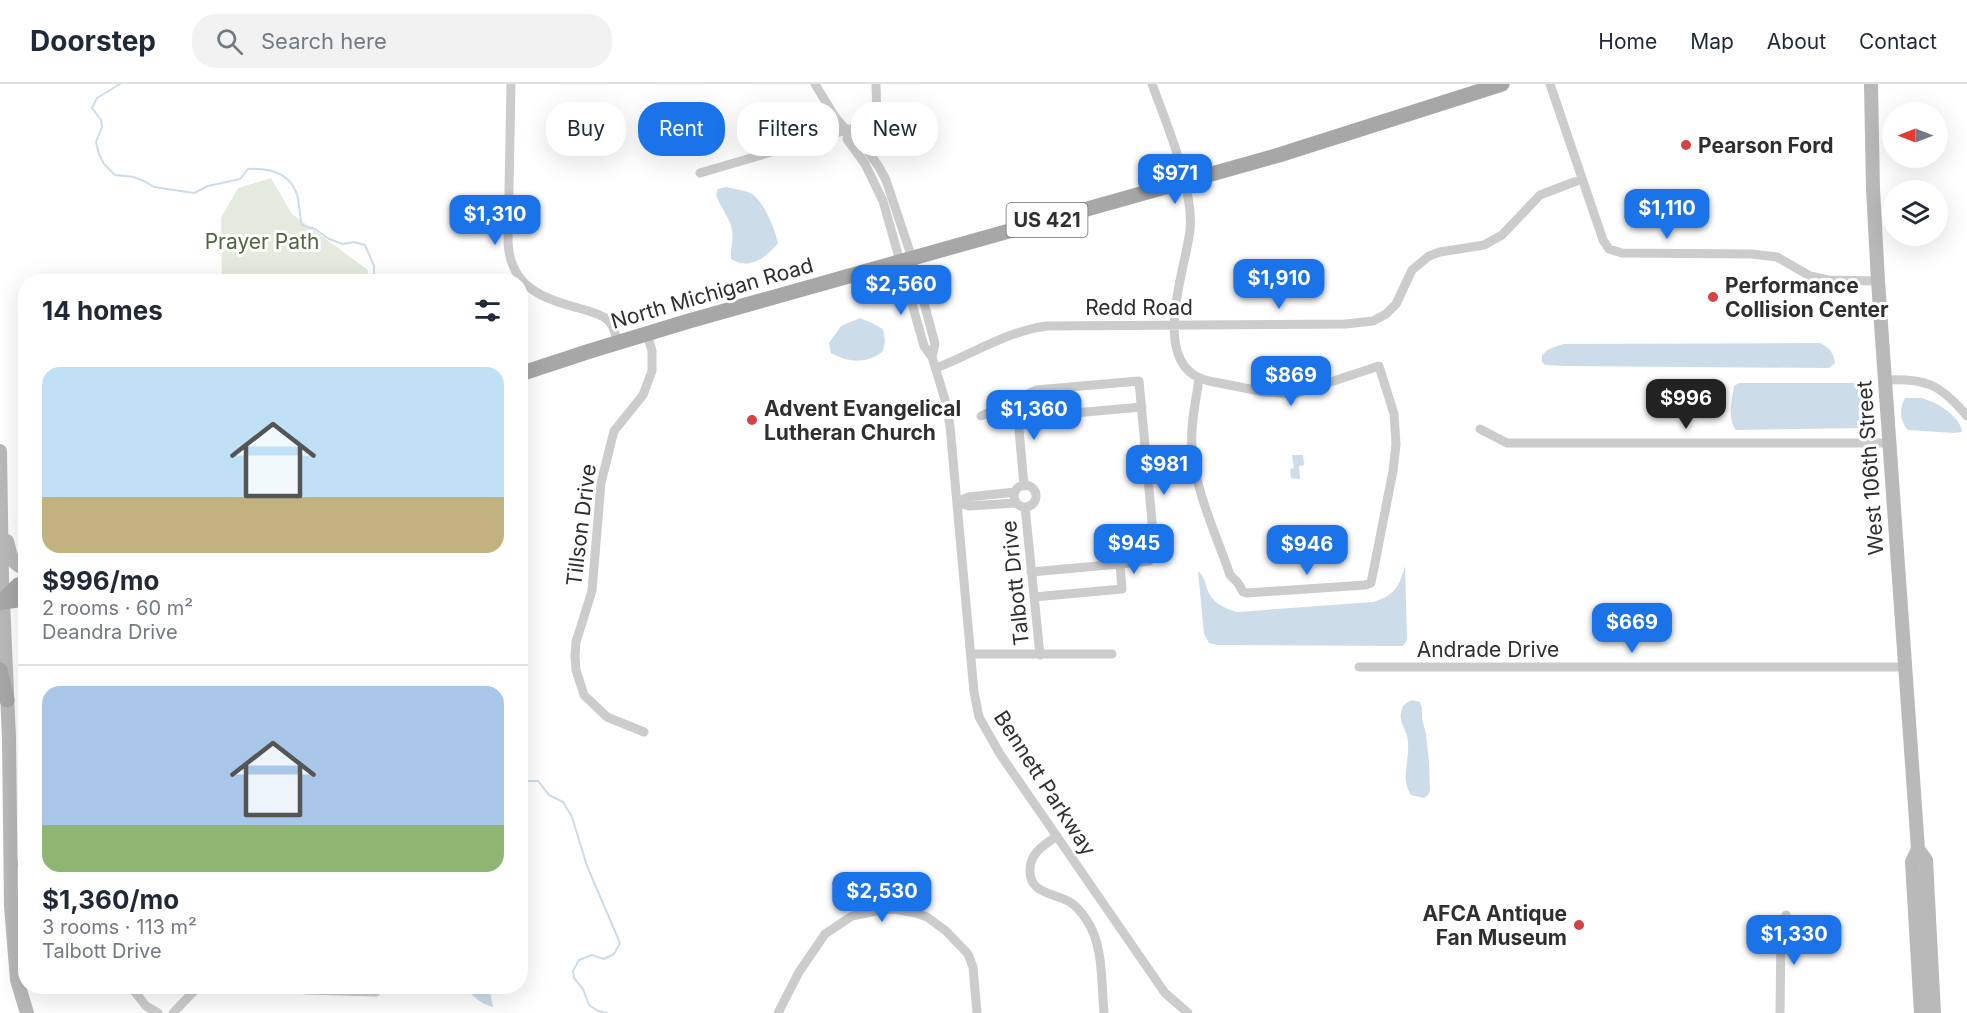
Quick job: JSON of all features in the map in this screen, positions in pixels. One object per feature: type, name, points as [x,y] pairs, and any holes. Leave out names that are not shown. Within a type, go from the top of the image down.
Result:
[{"type":"main road","name":"North Michigan Road","points":[[528,371],[646,333],[1184,182],[1376,125],[1502,84]]},
{"type":"main road","points":[[2,603],[18,585]]},
{"type":"main road","points":[[2,603],[18,600]]},
{"type":"main road","points":[[0,670],[7,700]]},
{"type":"street","points":[[511,84],[508,242],[511,261],[518,274]]},
{"type":"street","name":"Bennett Parkway","points":[[815,84],[822,98],[846,131],[847,139],[866,164],[883,201],[906,260],[924,346],[933,357],[946,403],[970,654],[979,717],[1000,754],[1165,993],[1188,1013]]},
{"type":"street","points":[[876,84],[876,102]]},
{"type":"street","points":[[1152,84],[1180,164],[1191,226],[1175,305],[1177,351],[1189,373],[1199,379],[1265,392],[1294,394],[1378,366],[1394,414],[1396,444],[1394,471],[1371,583],[1243,592],[1230,575],[1200,490],[1194,463],[1192,432],[1199,379]]},
{"type":"street","points":[[1550,84],[1603,240],[1609,249],[1622,253],[1752,254],[1777,257],[1810,276],[1828,280],[1878,281]]},
{"type":"street","name":"West 106th Street","points":[[1871,84],[1878,281],[1918,849],[1912,862],[1921,1013]]},
{"type":"street","points":[[700,173],[851,129]]},
{"type":"street","name":"Redd Road","points":[[936,368],[963,358],[1017,332],[1035,327],[1346,324],[1373,321],[1386,314],[1396,304],[1412,270],[1429,256],[1484,245],[1502,235],[1540,195],[1582,179]]},
{"type":"street","points":[[528,286],[545,298],[606,318],[613,327],[618,342]]},
{"type":"street","name":"Tillson Drive","points":[[644,732],[607,717],[584,695],[576,670],[575,656],[576,642],[592,591],[601,483],[614,431],[643,395],[652,370],[652,351],[646,333]]},
{"type":"street","points":[[1885,380],[1914,380],[1934,386],[1954,400],[1967,416]]},
{"type":"street","points":[[981,416],[1036,390],[1139,381],[1154,557],[1149,561],[1031,572]]},
{"type":"street","name":"Talbott Drive","points":[[1014,401],[1018,418],[1024,486]]},
{"type":"street","points":[[1018,418],[1142,407]]},
{"type":"street","points":[[1480,429],[1507,443],[1889,443]]},
{"type":"street","points":[[0,451],[2,603],[7,700],[18,822]]},
{"type":"street","name":"Talbott Drive","points":[[1021,505],[1034,502],[1035,496],[1030,487],[1024,486],[1015,492],[1021,505],[1040,655]]},
{"type":"street","points":[[957,502],[968,497],[1015,492]]},
{"type":"street","points":[[957,502],[969,506],[1021,505]]},
{"type":"street","points":[[1,511],[12,560],[18,567]]},
{"type":"street","points":[[1034,597],[1122,589],[1120,564]]},
{"type":"street","points":[[970,654],[1112,654]]},
{"type":"street","name":"Andrade Drive","points":[[1359,667],[1906,668]]},
{"type":"street","points":[[1057,836],[1037,850],[1031,860],[1030,878],[1038,889],[1070,902],[1085,917],[1092,929],[1097,942],[1104,1013]]},
{"type":"street","name":"West 106th Street","points":[[1918,849],[1926,860],[1934,1013]]},
{"type":"street","points":[[18,902],[13,946],[18,983]]},
{"type":"street","points":[[778,1013],[799,972],[825,934],[852,916],[871,911],[894,909],[927,917],[946,931],[968,954],[973,967],[977,1013]]},
{"type":"street","points":[[1780,1013],[1781,931],[1786,915]]},
{"type":"street","points":[[21,994],[27,1013]]},
{"type":"street","points":[[137,994],[146,1006],[158,1013]]},
{"type":"street","points":[[173,1013],[191,994]]},
{"type":"green space","name":"Prayer Path","points":[[271,178],[292,214],[368,270],[368,274],[222,274],[221,218],[238,188]]},
{"type":"water","points":[[726,187],[755,196],[771,223],[778,243],[757,261],[744,264],[731,259],[733,237],[731,226],[716,194],[718,189]]},
{"type":"water","points":[[860,318],[883,329],[885,341],[883,351],[871,358],[858,361],[844,359],[831,353],[829,343],[841,326]]},
{"type":"water","points":[[1820,343],[1829,349],[1833,356],[1835,363],[1829,368],[1566,366],[1545,365],[1542,362],[1542,355],[1549,349],[1563,344]]},
{"type":"water","points":[[1739,383],[1860,383],[1868,387],[1871,401],[1871,423],[1865,428],[1736,430],[1731,409],[1734,386]]},
{"type":"water","points":[[1905,398],[1921,398],[1940,406],[1957,420],[1962,432],[1908,430],[1901,415]]},
{"type":"water","points":[[1292,455],[1303,455],[1304,465],[1299,466],[1300,479],[1291,478],[1290,469],[1294,468]]},
{"type":"water","points":[[1405,566],[1407,640],[1403,646],[1218,645],[1209,643],[1204,634],[1198,571],[1212,598],[1223,607],[1237,612],[1373,602],[1395,589],[1401,580]]},
{"type":"water","points":[[1412,700],[1420,702],[1426,734],[1430,790],[1424,798],[1411,795],[1406,781],[1408,744],[1401,713],[1403,706]]},
{"type":"water","points":[[471,994],[490,994],[493,1007],[489,1006]]},
{"type":"waterway","points":[[120,84],[97,98],[92,108],[101,120],[102,127],[96,142],[99,154],[104,164],[115,175],[134,177],[154,187],[194,193],[208,186],[240,179],[248,169],[263,169],[276,173],[288,180],[296,192],[302,225],[315,229],[329,239],[343,244],[354,242],[365,245],[374,266],[374,274]]},
{"type":"waterway","points":[[528,781],[538,781],[549,795],[563,802],[572,817],[587,866],[620,943],[614,954],[604,959],[592,955],[579,960],[573,971],[574,978],[583,989],[589,1005],[598,1011],[607,1013]]},
{"type":"place","name":"Pearson Ford","points":[[1686,145]]},
{"type":"place","name":"Performance Collision Center","points":[[1713,297]]},
{"type":"place","name":"Advent Evangelical Lutheran Church","points":[[752,420]]},
{"type":"place","name":"AFCA Antique Fan Museum","points":[[1579,925]]}]
